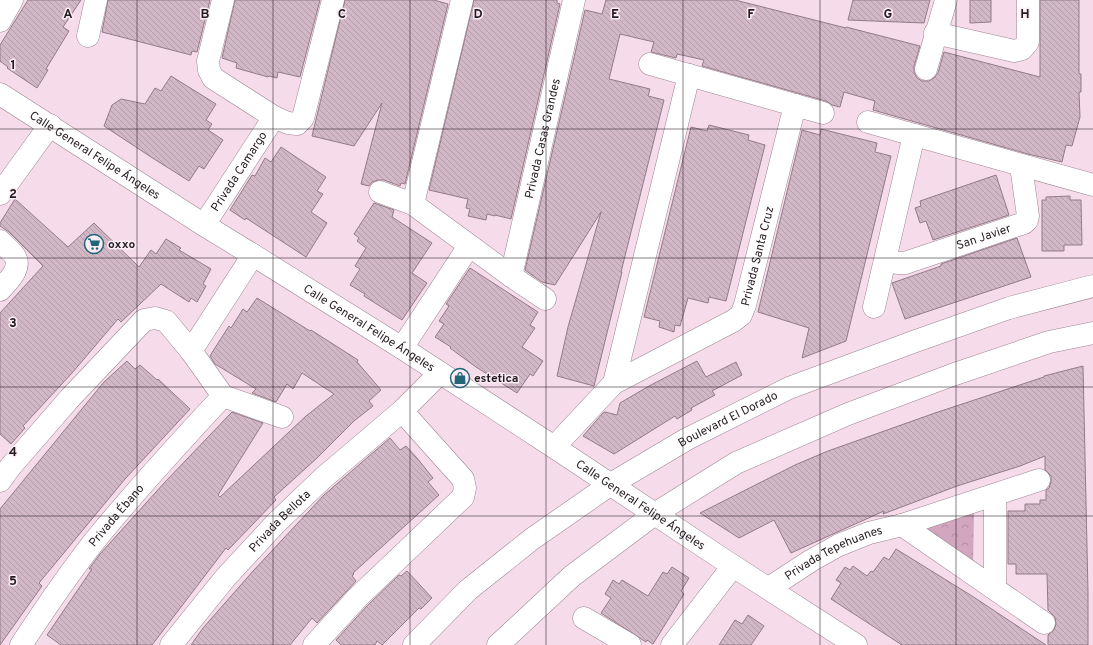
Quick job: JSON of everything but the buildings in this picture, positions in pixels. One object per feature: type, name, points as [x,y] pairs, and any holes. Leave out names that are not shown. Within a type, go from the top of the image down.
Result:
[{"type":"street","points":[[0,21],[12,0]]},
{"type":"street","points":[[88,36],[96,0]]},
{"type":"street","points":[[223,0],[208,62],[208,70],[213,78],[274,117],[288,123],[297,124],[303,118],[333,0]]},
{"type":"street","points":[[413,204],[462,0]]},
{"type":"street","name":"Privada Casas Grandes","points":[[511,276],[574,0]]},
{"type":"street","points":[[926,69],[946,0]]},
{"type":"street","points":[[936,33],[1014,51],[1022,49],[1028,42],[1028,0]]},
{"type":"street","points":[[650,64],[823,113]]},
{"type":"street","name":"Privada Santa Cruz","points":[[614,383],[689,75]]},
{"type":"street","name":"Calle General Felipe Ángeles","points":[[0,94],[204,225],[402,348],[656,513],[733,566],[856,645]]},
{"type":"street","name":"Privada Santa Cruz","points":[[554,447],[614,383],[733,321],[741,315],[745,305],[795,105]]},
{"type":"street","name":"Privada Camargo","points":[[204,225],[274,117]]},
{"type":"street","points":[[868,122],[1093,185]]},
{"type":"street","points":[[0,194],[50,125]]},
{"type":"street","points":[[874,307],[914,135]]},
{"type":"street","name":"San Javier","points":[[886,258],[897,263],[905,263],[1024,223],[1028,216],[1021,166]]},
{"type":"street","points":[[380,192],[413,204],[468,246],[546,299]]},
{"type":"street","points":[[0,241],[15,256],[16,265],[15,274],[0,290]]},
{"type":"street","points":[[402,348],[468,246]]},
{"type":"street","points":[[190,351],[253,255]]},
{"type":"street","name":"Boulevard El Dorado","points":[[414,645],[468,590],[532,539],[610,484],[687,439],[789,388],[1009,308],[1093,286]]},
{"type":"street","points":[[0,481],[11,466],[70,398],[144,320],[155,318],[166,321],[223,396],[282,417]]},
{"type":"street","points":[[498,645],[572,576],[656,513],[736,463],[848,414],[952,375],[1049,342],[1093,333]]},
{"type":"street","name":"Privada Bellota","points":[[171,645],[226,577],[276,523],[322,479],[402,411],[440,373]]},
{"type":"street","name":"Privada Ébano","points":[[21,645],[47,605],[100,534],[155,470],[223,396]]},
{"type":"street","points":[[314,645],[358,597],[463,497],[465,488],[463,479],[402,411]]},
{"type":"street","name":"Privada Tepehuanes","points":[[769,588],[812,560],[839,545],[1039,480]]},
{"type":"street","points":[[995,589],[996,495]]},
{"type":"street","points":[[902,525],[1044,623]]},
{"type":"street","points":[[672,645],[733,566]]},
{"type":"street","points":[[584,618],[606,639],[630,645]]},
{"type":"green space","points":[[974,513],[973,566],[922,527]]},
{"type":"place","name":"oxxo","points":[[94,244]]},
{"type":"place","name":"estetica","points":[[460,378]]}]
